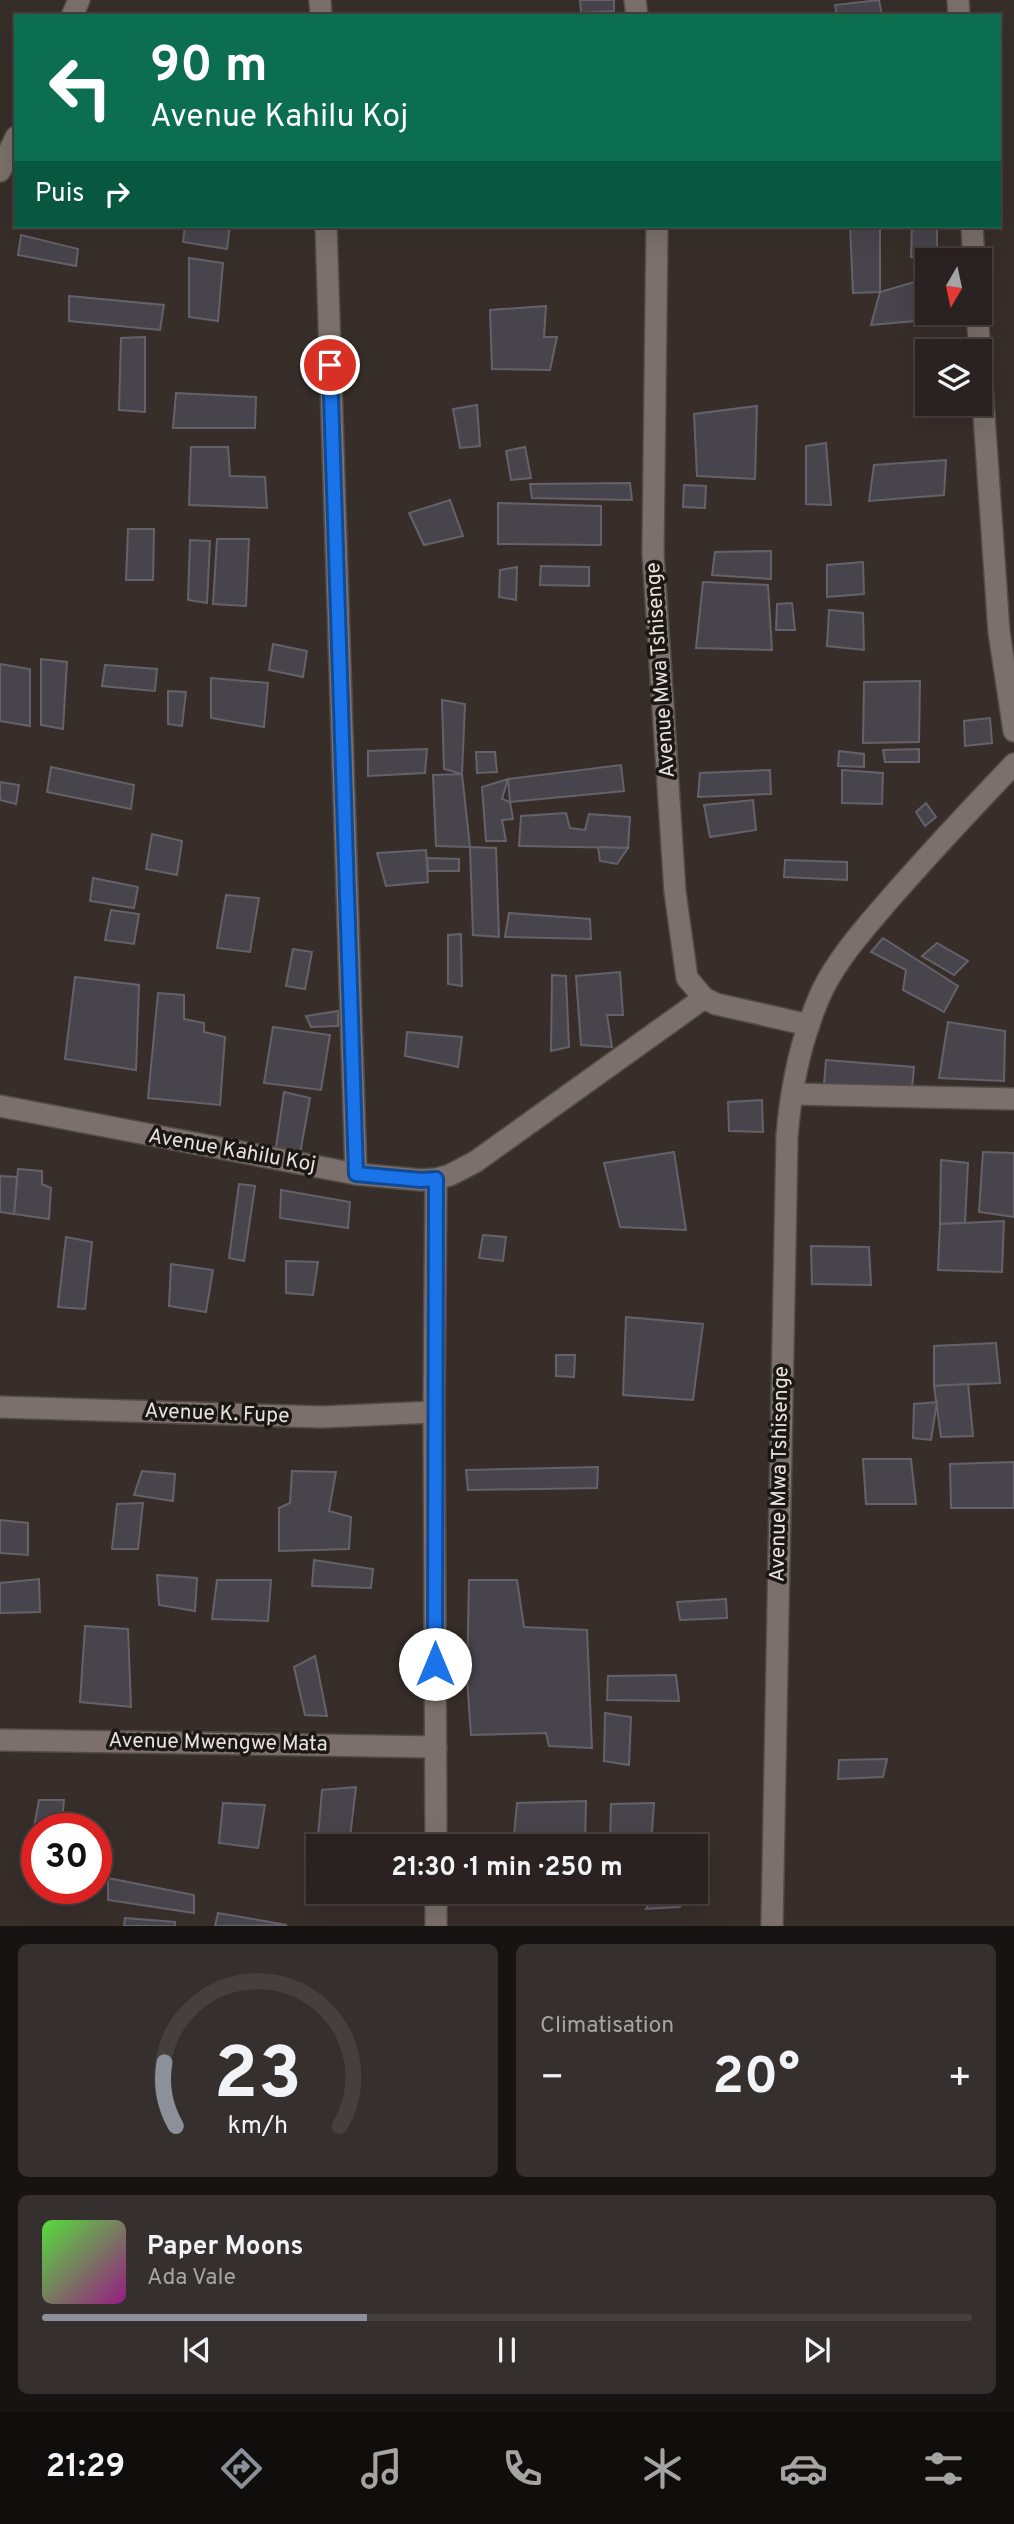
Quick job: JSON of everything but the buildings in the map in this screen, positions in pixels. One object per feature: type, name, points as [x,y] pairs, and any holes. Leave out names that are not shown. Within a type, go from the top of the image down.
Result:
[{"type":"street","points":[[0,171],[14,141]]},
{"type":"street","points":[[326,228],[356,1174]]},
{"type":"street","name":"Avenue Mwa Tshisenge","points":[[657,228],[653,553],[675,892],[687,978],[705,998]]},
{"type":"street","points":[[972,228],[973,248]]},
{"type":"street","points":[[984,416],[999,632],[1014,730]]},
{"type":"street","name":"Avenue Mwa Tshisenge","points":[[772,1926],[787,1136],[797,1064],[823,989],[844,955],[922,862],[1014,764]]},
{"type":"street","points":[[705,998],[716,1004],[809,1025]]},
{"type":"street","name":"Avenue Kahilu Koj","points":[[0,1106],[356,1174],[436,1179],[475,1162],[705,998]]},
{"type":"street","points":[[793,1094],[1014,1099]]},
{"type":"street","points":[[436,1179],[436,1834]]},
{"type":"street","name":"Avenue K. Fupe","points":[[0,1407],[322,1417],[434,1412]]},
{"type":"street","name":"Avenue Mwengwe Mata","points":[[0,1740],[436,1747]]},
{"type":"street","points":[[436,1904],[436,1926]]},
{"type":"route","points":[[330,365],[356,1174],[436,1179],[435,1664]]}]
